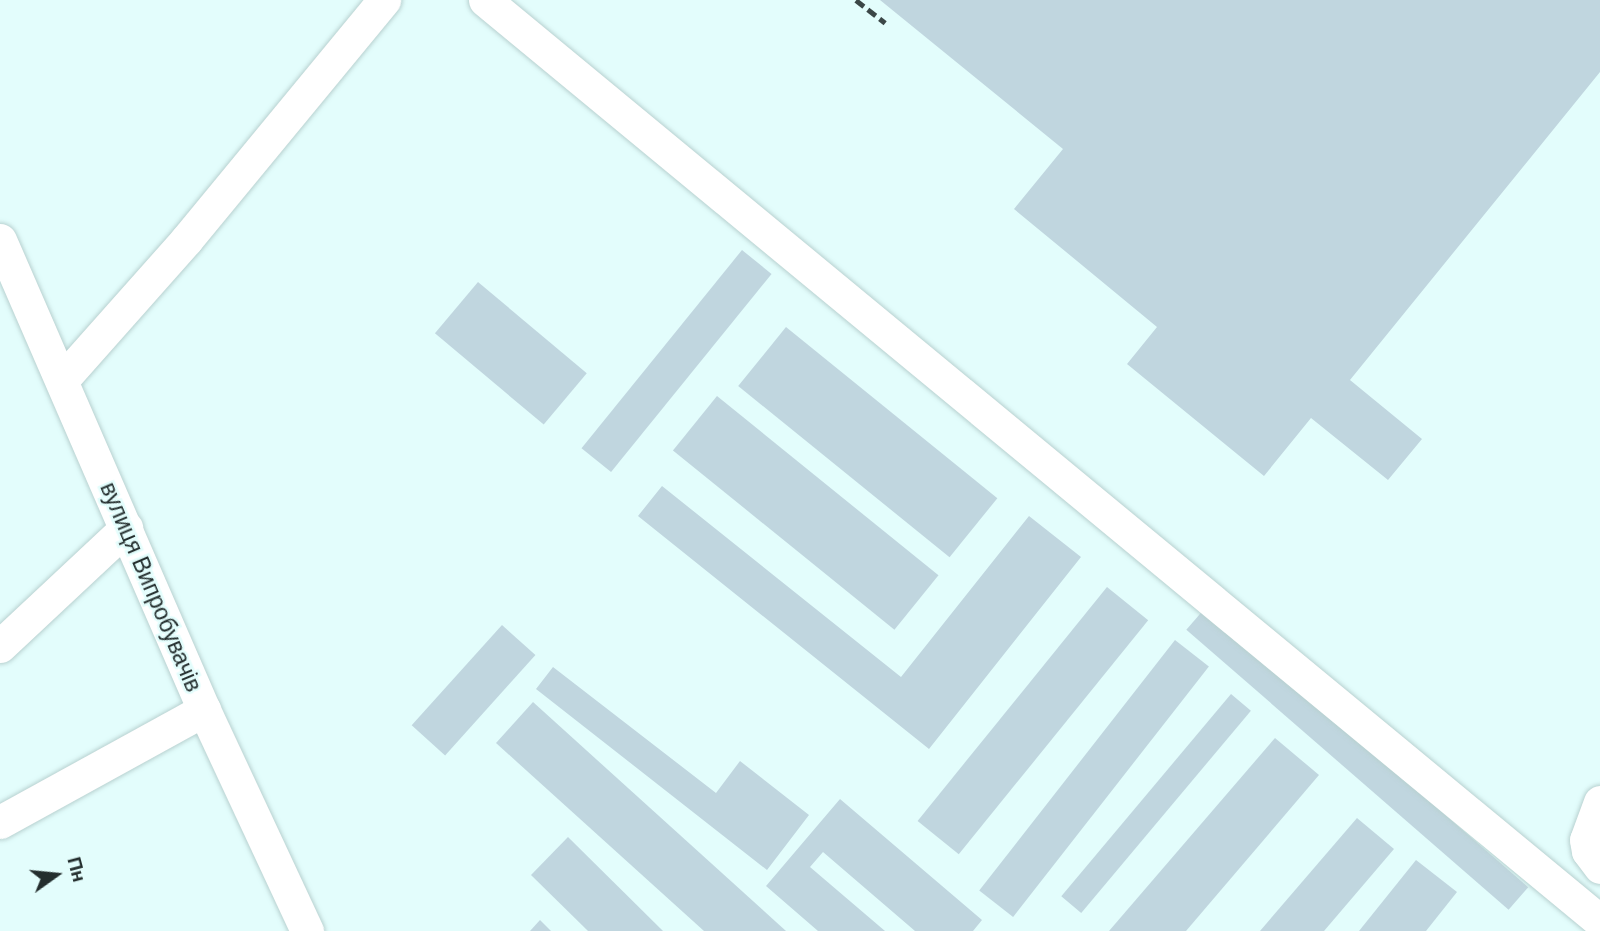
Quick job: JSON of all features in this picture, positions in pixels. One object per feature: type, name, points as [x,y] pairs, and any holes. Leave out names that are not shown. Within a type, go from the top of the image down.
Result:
[{"type":"street","points":[[62,380],[187,239],[384,0]]},
{"type":"street","points":[[485,0],[1600,921]]},
{"type":"street","name":"вулиця Випробувачів","points":[[0,240],[204,710],[307,931]]},
{"type":"street","points":[[0,646],[126,528]]},
{"type":"street","points":[[0,822],[204,710]]},
{"type":"street","points":[[1600,802],[1586,840],[1588,852],[1600,867]]},
{"type":"building","points":[[880,0],[1600,0],[1600,72],[1350,380],[1422,439],[1388,480],[1311,418],[1264,476],[1127,364],[1157,327],[1014,209],[1063,149]]},
{"type":"building","points":[[742,250],[772,274],[611,472],[582,448]]},
{"type":"building","points":[[478,282],[587,373],[544,425],[435,333]]},
{"type":"building","points":[[786,327],[997,498],[950,557],[738,386]]},
{"type":"building","points":[[717,396],[938,575],[894,630],[673,450]]},
{"type":"building","points":[[662,486],[901,677],[1029,516],[1081,557],[929,749],[638,516]]},
{"type":"building","points":[[1107,587],[1148,620],[959,854],[918,821]]},
{"type":"building","points":[[1206,607],[1528,887],[1509,910],[1186,630]]},
{"type":"building","points":[[502,625],[535,655],[445,755],[412,725]]},
{"type":"building","points":[[1175,640],[1209,666],[1013,917],[979,891]]},
{"type":"building","points":[[553,667],[716,793],[740,761],[809,815],[767,870],[536,689]]},
{"type":"building","points":[[1231,694],[1251,711],[1081,913],[1061,896]]},
{"type":"building","points":[[533,702],[786,931],[704,931],[496,743]]},
{"type":"building","points":[[1275,738],[1319,775],[1186,931],[1109,931]]},
{"type":"building","points":[[840,799],[982,920],[973,931],[915,931],[823,852],[810,867],[885,931],[818,931],[766,886]]},
{"type":"building","points":[[1357,818],[1394,849],[1324,931],[1260,931]]},
{"type":"building","points":[[568,837],[663,931],[588,931],[531,875]]},
{"type":"building","points":[[1416,860],[1457,892],[1426,931],[1359,931]]},
{"type":"building","points":[[540,920],[551,931],[530,931]]},
{"type":"railway","points":[[856,0],[885,23]]}]
